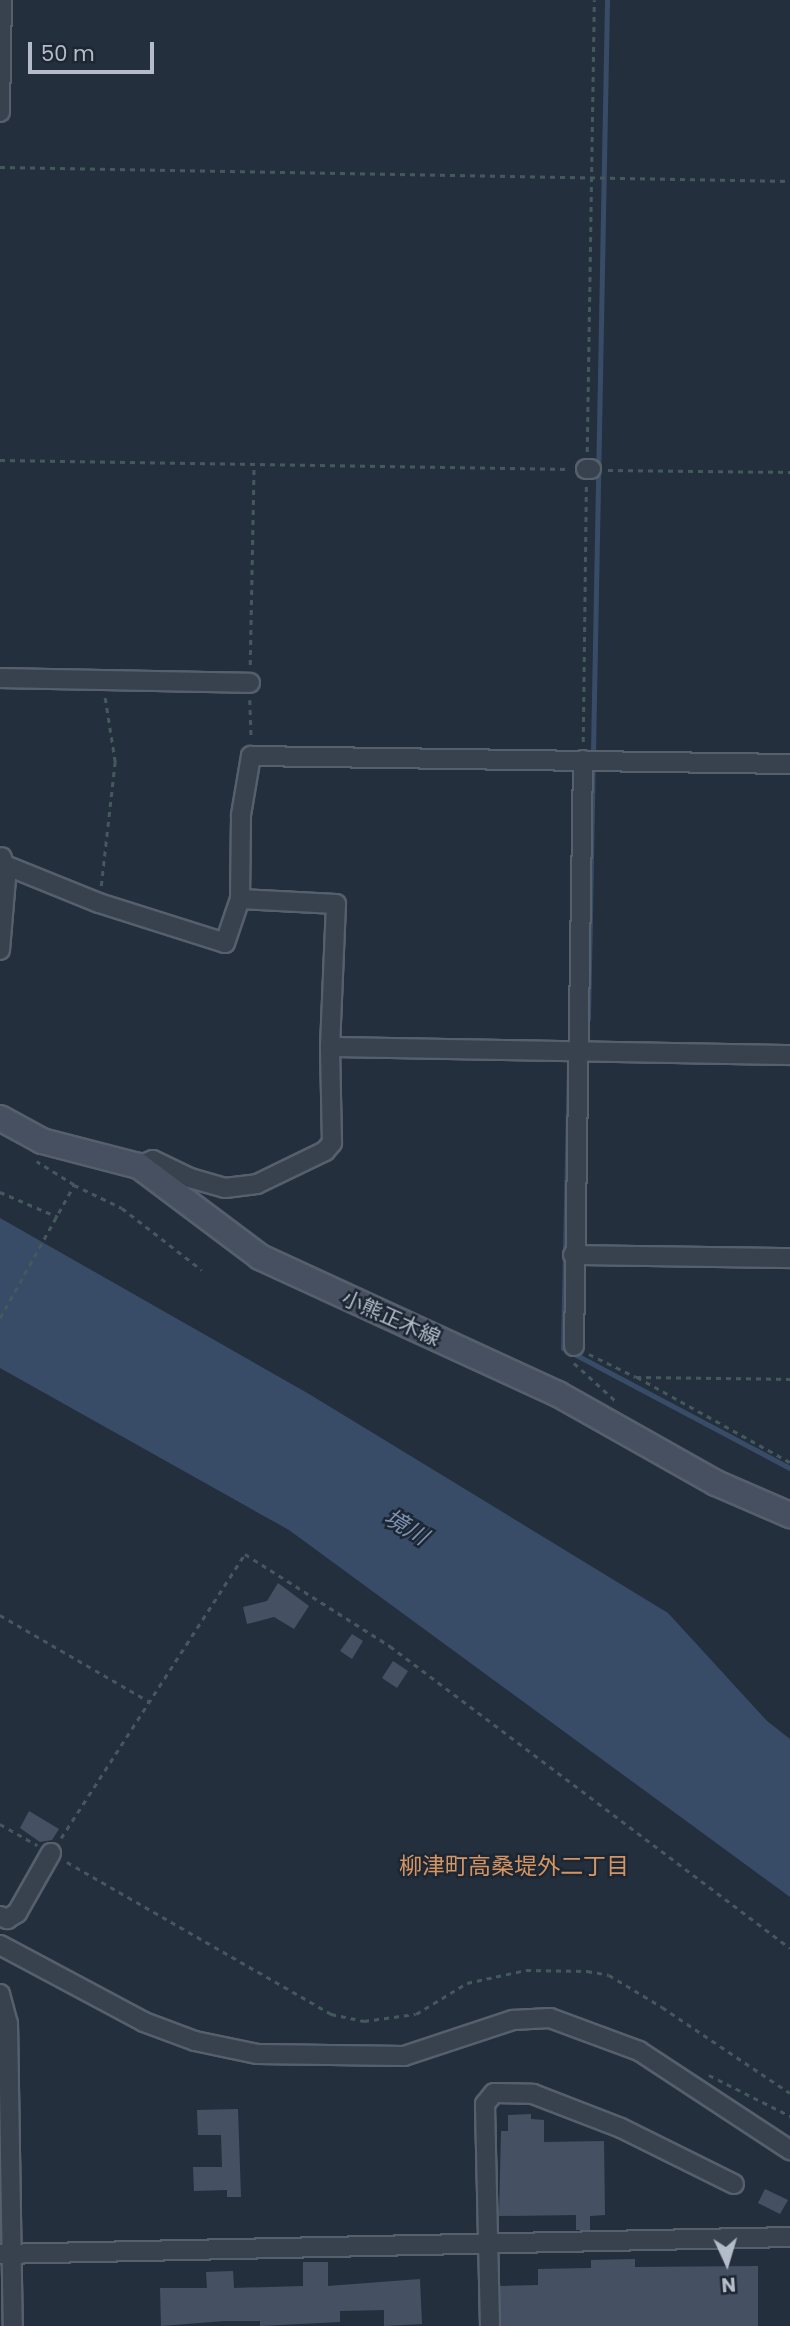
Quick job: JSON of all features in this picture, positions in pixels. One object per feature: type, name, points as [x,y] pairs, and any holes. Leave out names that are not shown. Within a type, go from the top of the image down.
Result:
[{"type":"main road","name":"小熊正木線","points":[[0,1118],[42,1140],[139,1166],[260,1257],[558,1394],[716,1483],[790,1516]]},
{"type":"street","points":[[0,112],[2,0]]},
{"type":"street","points":[[0,678],[250,683]]},
{"type":"street","points":[[0,950],[1,859],[99,903],[225,943],[240,900],[241,816],[251,756],[790,764]]},
{"type":"street","points":[[573,1346],[583,760]]},
{"type":"street","points":[[139,1166],[153,1160],[190,1178],[225,1188],[257,1184],[325,1150],[332,1143],[330,1047],[336,904],[240,900]]},
{"type":"street","points":[[330,1047],[790,1055]]},
{"type":"street","points":[[573,1255],[790,1258]]},
{"type":"street","points":[[0,1916],[7,1919],[17,1913],[51,1853]]},
{"type":"street","points":[[0,1945],[144,2022],[195,2041],[257,2054],[404,2056],[513,2020],[550,2018],[639,2051],[790,2150]]},
{"type":"street","points":[[0,1994],[8,2023],[6,2254],[13,2326]]},
{"type":"street","points":[[489,2326],[485,2104],[495,2093],[533,2094],[621,2128],[734,2184]]},
{"type":"street","points":[[6,2254],[790,2237]]},
{"type":"path","points":[[583,760],[594,0]]},
{"type":"path","points":[[0,167],[790,181]]},
{"type":"path","points":[[0,460],[790,472]]},
{"type":"path","points":[[251,756],[254,464]]},
{"type":"path","points":[[99,903],[115,762],[102,680]]},
{"type":"path","points":[[31,1157],[74,1185],[122,1208],[202,1269]]},
{"type":"path","points":[[0,1318],[54,1227],[74,1185]]},
{"type":"path","points":[[0,1192],[58,1217]]},
{"type":"path","points":[[573,1346],[636,1377],[790,1462]]},
{"type":"path","points":[[636,1377],[790,1379]]},
{"type":"path","points":[[51,1853],[245,1554],[390,1646],[790,1948]]},
{"type":"path","points":[[0,1615],[150,1702]]},
{"type":"path","points":[[0,1824],[331,2014],[364,2021],[416,2014],[467,1983],[526,1970],[587,1971],[609,1975],[663,2007],[790,2093]]},
{"type":"water","name":"境川","points":[[0,1218],[309,1394],[668,1613],[767,1721],[790,1739],[790,1897],[289,1530],[0,1368]]},
{"type":"building","points":[[278,1583],[309,1606],[294,1629],[274,1617],[247,1624],[243,1607],[267,1601]]},
{"type":"building","points":[[352,1634],[363,1641],[352,1659],[340,1651]]},
{"type":"building","points":[[393,1661],[408,1671],[397,1688],[382,1678]]},
{"type":"building","points":[[29,1811],[59,1829],[52,1840],[40,1842],[20,1828]]},
{"type":"building","points":[[238,2109],[241,2197],[227,2197],[227,2190],[194,2191],[193,2167],[222,2167],[221,2135],[198,2135],[197,2110]]},
{"type":"building","points":[[531,2114],[531,2119],[544,2120],[544,2142],[604,2141],[605,2215],[590,2216],[590,2230],[576,2230],[576,2215],[499,2216],[501,2131],[508,2131],[508,2115]]},
{"type":"building","points":[[765,2189],[788,2200],[780,2214],[758,2203]]},
{"type":"building","points":[[635,2259],[635,2267],[758,2266],[758,2326],[501,2326],[500,2286],[538,2285],[538,2269],[591,2268],[591,2260]]},
{"type":"building","points":[[303,2262],[328,2262],[328,2286],[420,2279],[422,2324],[384,2326],[384,2310],[340,2311],[340,2322],[260,2326],[260,2321],[224,2321],[161,2326],[160,2288],[207,2288],[206,2272],[233,2271],[234,2288],[303,2286]]},
{"type":"waterway","points":[[588,1019],[607,0]]},
{"type":"waterway","points":[[569,1061],[563,1348],[790,1468]]},
{"type":"district","name":"柳津町高桑堤外二丁目","points":[[514,1866]]}]
